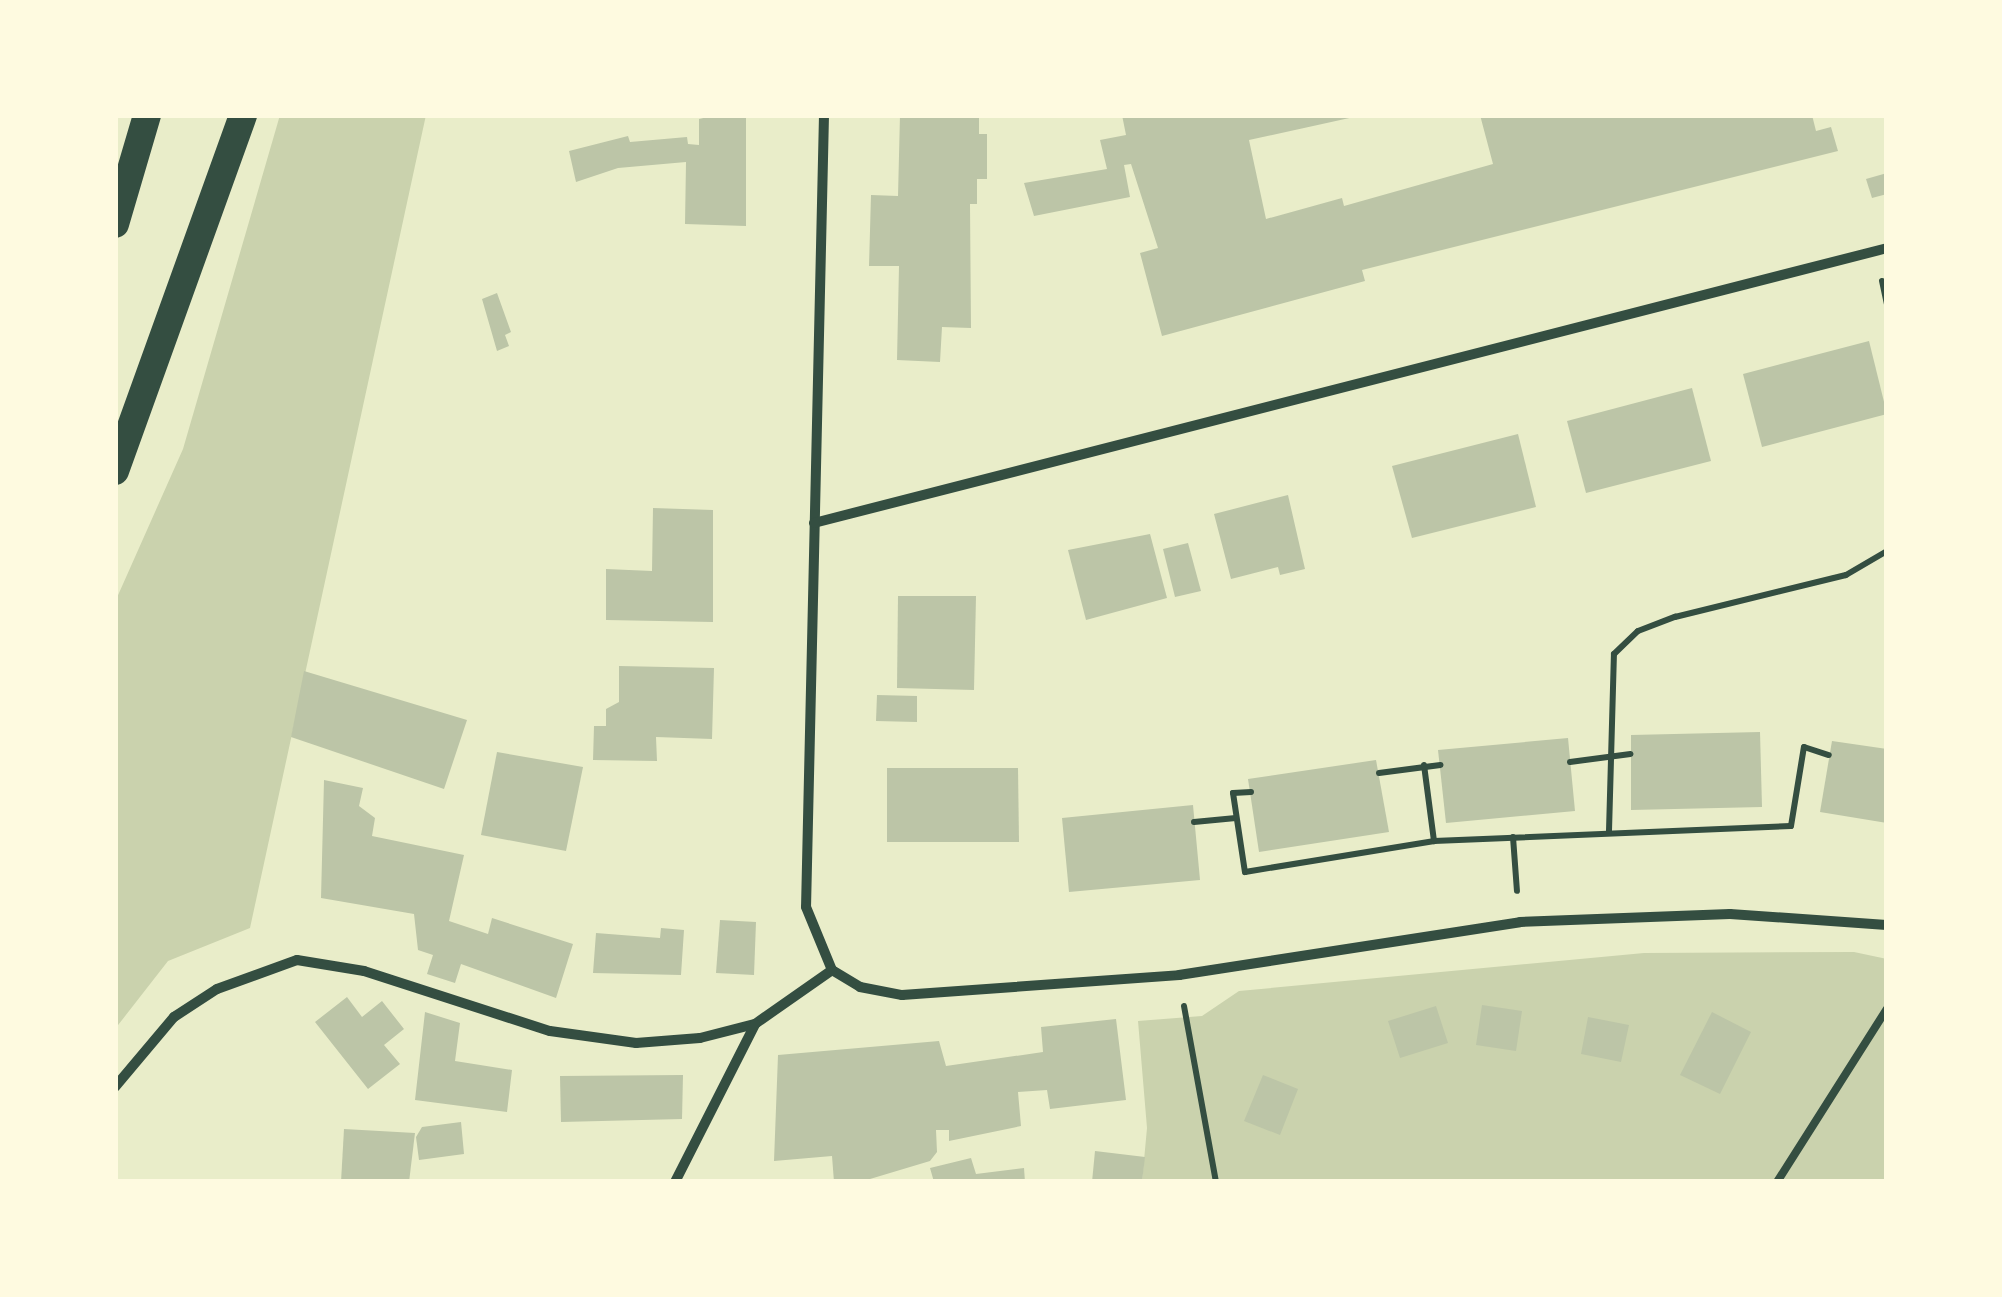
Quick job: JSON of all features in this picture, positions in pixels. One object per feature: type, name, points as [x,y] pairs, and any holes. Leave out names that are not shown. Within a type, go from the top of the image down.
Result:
[{"type":"highway","points":[[115,224],[147,115]]},
{"type":"highway","points":[[115,471],[243,115]]},
{"type":"street","points":[[824,115],[806,907],[832,970],[860,987],[902,994],[1179,976],[1520,922],[1730,914],[1887,925]]},
{"type":"street","points":[[814,523],[1887,248]]},
{"type":"street","points":[[115,1088],[174,1017],[217,989],[296,960],[364,971],[595,1040],[700,1038],[754,1024],[832,970]]},
{"type":"street","points":[[675,1182],[754,1024]]},
{"type":"lane","points":[[1778,1182],[1885,1013]]},
{"type":"path","points":[[1609,832],[1608,752],[1614,654],[1638,631],[1846,575],[1887,551]]},
{"type":"path","points":[[1251,792],[1232,793],[1244,872],[1434,841],[1791,826],[1804,747],[1829,755]]},
{"type":"path","points":[[1570,762],[1608,752],[1630,754]]},
{"type":"path","points":[[1380,773],[1440,764]]},
{"type":"path","points":[[1424,765],[1434,841]]},
{"type":"path","points":[[1194,822],[1236,818]]},
{"type":"path","points":[[1512,837],[1520,922]]},
{"type":"path","points":[[1179,976],[1216,1182]]},
{"type":"green space","points":[[280,115],[426,115],[250,928],[168,961],[115,1029],[115,602],[183,449]]},
{"type":"green space","points":[[1854,952],[1887,959],[1887,1182],[1142,1182],[1147,1128],[1138,1021],[1202,1016],[1239,991],[1644,953]]},
{"type":"building","points":[[746,115],[746,226],[685,224],[686,162],[618,168],[576,182],[569,151],[628,136],[630,142],[687,137],[688,144],[699,145],[699,119]]},
{"type":"building","points":[[900,115],[979,115],[979,134],[987,134],[987,179],[977,179],[977,204],[970,204],[971,328],[942,327],[940,362],[897,360],[899,266],[869,266],[871,195],[898,196]]},
{"type":"building","points":[[1122,115],[1363,115],[1249,140],[1266,219],[1342,198],[1344,206],[1493,164],[1480,115],[1812,115],[1816,131],[1831,127],[1838,151],[1362,270],[1365,281],[1162,336],[1140,253],[1158,248],[1131,164],[1124,165],[1130,197],[1034,216],[1024,183],[1107,169],[1100,140],[1126,135]]},
{"type":"building","points":[[1887,173],[1887,194],[1872,198],[1866,179]]},
{"type":"building","points":[[497,293],[511,332],[505,335],[509,346],[497,351],[482,299]]},
{"type":"building","points":[[1869,341],[1887,414],[1762,447],[1743,374]]},
{"type":"building","points":[[1692,388],[1711,461],[1586,493],[1567,421]]},
{"type":"building","points":[[1518,434],[1536,507],[1412,538],[1392,466]]},
{"type":"building","points":[[1288,495],[1305,569],[1280,575],[1278,567],[1231,579],[1214,514]]},
{"type":"building","points":[[653,508],[713,510],[713,622],[606,620],[606,569],[652,571]]},
{"type":"building","points":[[1150,534],[1167,598],[1086,620],[1068,550]]},
{"type":"building","points":[[1188,543],[1201,591],[1175,597],[1163,549]]},
{"type":"building","points":[[898,596],[976,596],[974,690],[897,688]]},
{"type":"building","points":[[619,666],[714,668],[712,739],[656,737],[657,761],[593,760],[594,726],[606,726],[606,709],[619,702]]},
{"type":"building","points":[[304,671],[467,720],[444,789],[291,737]]},
{"type":"building","points":[[877,695],[917,696],[917,722],[876,721]]},
{"type":"building","points":[[1760,732],[1762,807],[1631,810],[1631,735]]},
{"type":"building","points":[[1568,738],[1575,811],[1446,823],[1438,750]]},
{"type":"building","points":[[1832,741],[1887,749],[1887,823],[1820,812]]},
{"type":"building","points":[[497,752],[583,767],[566,851],[481,835]]},
{"type":"building","points":[[1376,760],[1389,832],[1259,852],[1248,779]]},
{"type":"building","points":[[887,768],[1018,768],[1019,842],[887,842]]},
{"type":"building","points":[[324,780],[363,788],[359,806],[375,818],[372,836],[464,855],[449,921],[488,934],[492,918],[573,944],[556,998],[461,964],[455,983],[427,974],[433,955],[418,950],[414,914],[321,898]]},
{"type":"building","points":[[1193,805],[1200,880],[1069,892],[1062,818]]},
{"type":"building","points":[[720,920],[756,922],[754,975],[716,973]]},
{"type":"building","points":[[661,928],[684,930],[681,975],[593,973],[596,933],[660,938]]},
{"type":"building","points":[[347,997],[362,1017],[382,1001],[404,1029],[384,1045],[400,1064],[368,1089],[315,1022]]},
{"type":"building","points":[[1482,1005],[1522,1011],[1516,1051],[1476,1045]]},
{"type":"building","points":[[1436,1006],[1448,1043],[1400,1058],[1388,1021]]},
{"type":"building","points":[[425,1012],[460,1023],[455,1061],[512,1070],[507,1112],[415,1100]]},
{"type":"building","points":[[1712,1012],[1751,1032],[1720,1094],[1680,1075]]},
{"type":"building","points":[[1588,1017],[1629,1025],[1621,1062],[1581,1054]]},
{"type":"building","points":[[1116,1019],[1126,1100],[1050,1109],[1047,1090],[1018,1092],[1021,1126],[949,1141],[949,1130],[936,1130],[937,1152],[930,1161],[860,1182],[834,1182],[832,1156],[774,1161],[778,1055],[939,1041],[946,1066],[1043,1052],[1041,1027]]},
{"type":"building","points":[[683,1075],[682,1119],[561,1122],[560,1076]]},
{"type":"building","points":[[1263,1075],[1298,1089],[1280,1135],[1244,1121]]},
{"type":"building","points":[[461,1122],[464,1154],[419,1160],[416,1137],[422,1127]]},
{"type":"building","points":[[344,1129],[415,1133],[409,1182],[341,1182]]},
{"type":"building","points":[[1095,1151],[1145,1157],[1142,1182],[1092,1182]]},
{"type":"building","points":[[971,1158],[976,1174],[1024,1168],[1025,1182],[934,1182],[930,1168]]}]
